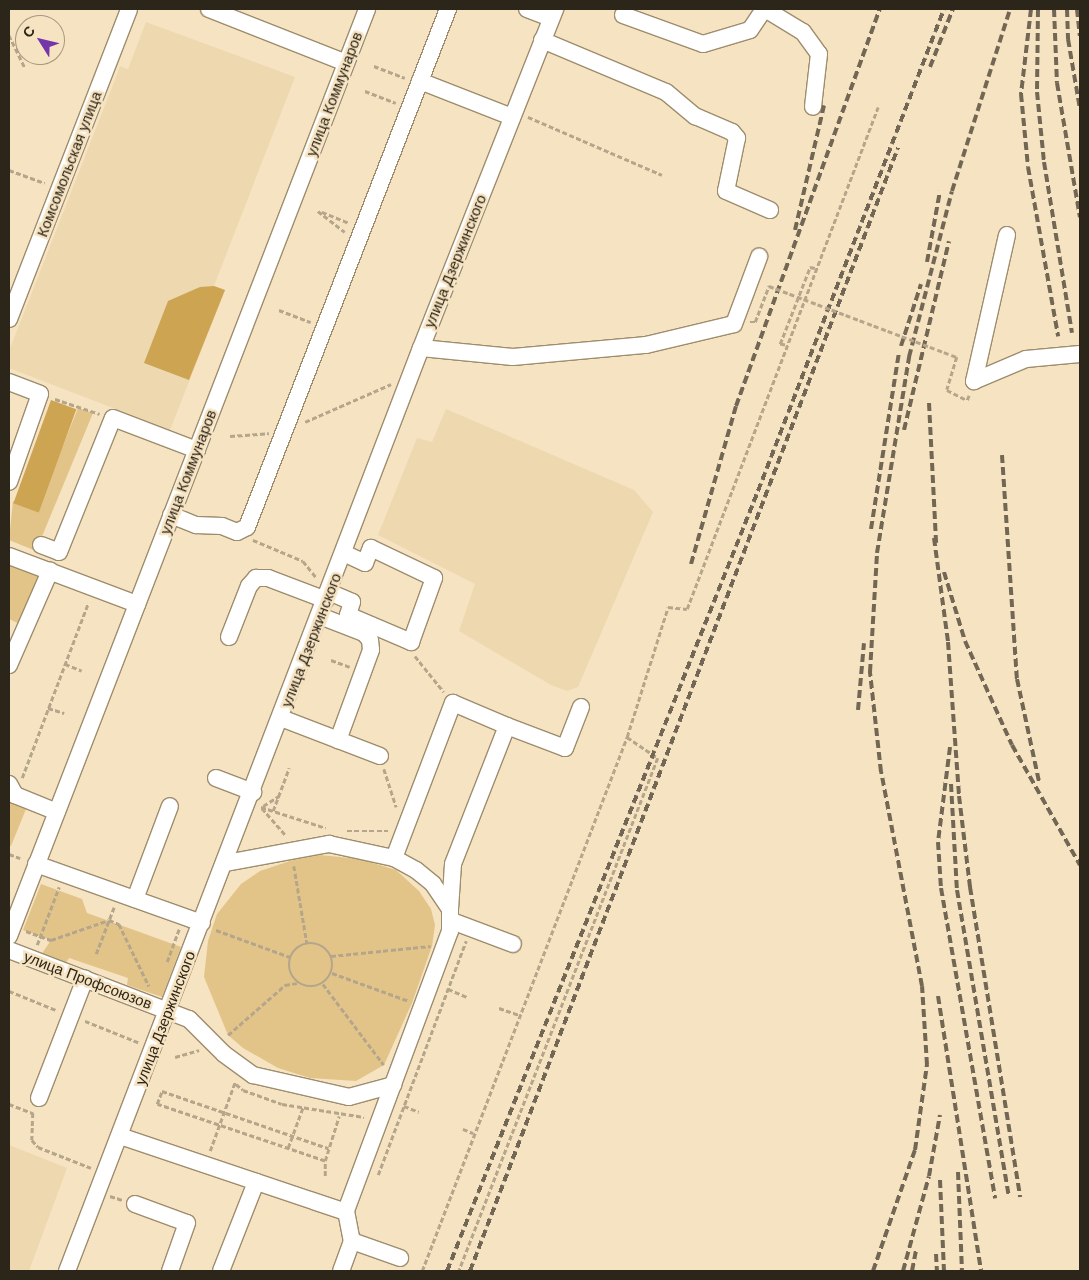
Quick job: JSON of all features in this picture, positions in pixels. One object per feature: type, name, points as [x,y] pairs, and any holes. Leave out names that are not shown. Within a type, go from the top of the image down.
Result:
[{"type":"street","name":"Комсомольская улица","points":[[9,319],[129,9]]},
{"type":"street","points":[[209,9],[346,64]]},
{"type":"street","name":"улица Коммунаров","points":[[11,931],[367,9]]},
{"type":"street","points":[[171,515],[196,525],[243,531],[284,431],[448,9]]},
{"type":"street","points":[[527,9],[553,13]]},
{"type":"street","points":[[623,15],[703,44],[750,30],[765,9],[803,32],[819,54],[813,107]]},
{"type":"street","name":"улица Дзержинского","points":[[68,1271],[168,1011],[207,926],[226,863],[320,616],[324,590],[344,553],[421,348],[517,116],[553,13]]},
{"type":"street","points":[[542,40],[666,92],[695,116],[732,132],[737,138],[726,192],[770,210]]},
{"type":"street","points":[[420,82],[517,116]]},
{"type":"street","points":[[1007,235],[974,382],[1026,360],[1080,354]]},
{"type":"street","points":[[421,348],[513,357],[646,345],[734,324],[759,257]]},
{"type":"street","points":[[9,382],[40,394],[9,482]]},
{"type":"street","points":[[41,545],[59,552],[113,418],[197,450]]},
{"type":"street","points":[[229,637],[249,586],[256,578],[268,578],[324,590],[352,602],[348,615],[411,642],[434,578],[371,548],[365,563],[344,553]]},
{"type":"street","points":[[9,556],[137,604]]},
{"type":"street","points":[[9,665],[50,571]]},
{"type":"street","points":[[320,616],[364,633],[370,640],[371,650],[338,740]]},
{"type":"street","points":[[394,858],[453,703],[565,748],[581,707]]},
{"type":"street","points":[[281,718],[380,756]]},
{"type":"street","points":[[341,1271],[352,1241],[346,1212],[443,950],[451,915],[453,864],[507,726]]},
{"type":"street","points":[[216,778],[253,792]]},
{"type":"street","points":[[12,789],[57,812]]},
{"type":"street","points":[[127,896],[170,806]]},
{"type":"street","points":[[226,863],[329,844],[394,858],[433,884],[451,915],[471,928],[513,944]]},
{"type":"street","points":[[36,864],[207,926]]},
{"type":"street","name":"улица Профсоюзов","points":[[9,950],[189,1019],[224,1054],[253,1075],[349,1097],[393,1085]]},
{"type":"street","points":[[39,1098],[84,979]]},
{"type":"street","points":[[120,1136],[346,1212]]},
{"type":"street","points":[[221,1271],[256,1182]]},
{"type":"street","points":[[135,1204],[187,1223],[172,1271]]},
{"type":"street","points":[[352,1241],[400,1258]]},
{"type":"path","points":[[9,35],[25,68]]},
{"type":"path","points":[[374,66],[420,82]]},
{"type":"path","points":[[365,90],[410,108]]},
{"type":"path","points":[[422,1271],[627,737],[668,607],[687,609],[785,346],[878,107]]},
{"type":"path","points":[[517,116],[662,175]]},
{"type":"path","points":[[9,170],[60,187]]},
{"type":"path","points":[[360,235],[318,211],[360,235]]},
{"type":"path","points":[[785,346],[780,344],[810,267],[815,268]]},
{"type":"path","points":[[755,322],[769,286],[957,357],[947,390]]},
{"type":"path","points":[[279,310],[324,327]]},
{"type":"path","points":[[230,436],[284,431],[391,383]]},
{"type":"path","points":[[40,394],[113,418]]},
{"type":"path","points":[[243,531],[258,544],[303,561],[324,590]]},
{"type":"path","points":[[12,789],[48,708],[94,588]]},
{"type":"path","points":[[411,642],[415,657],[453,703]]},
{"type":"path","points":[[331,660],[363,672]]},
{"type":"path","points":[[65,664],[82,671]]},
{"type":"path","points":[[48,708],[64,713]]},
{"type":"path","points":[[459,1271],[658,758],[627,737]]},
{"type":"path","points":[[380,756],[397,809]]},
{"type":"path","points":[[273,811],[289,768]]},
{"type":"path","points":[[261,807],[278,796]]},
{"type":"path","points":[[261,807],[332,830]]},
{"type":"path","points":[[261,807],[290,840]]},
{"type":"path","points":[[341,830],[384,832],[402,826],[404,833]]},
{"type":"path","points":[[9,854],[20,858]]},
{"type":"path","points":[[293,860],[308,943]]},
{"type":"path","points":[[34,952],[64,874]]},
{"type":"path","points":[[96,954],[109,920],[127,896]]},
{"type":"path","points":[[164,971],[183,916]]},
{"type":"path","points":[[11,931],[51,940],[109,920],[119,924],[151,990]]},
{"type":"path","points":[[207,926],[290,957]]},
{"type":"path","points":[[375,1181],[471,928]]},
{"type":"path","points":[[228,1035],[285,985],[298,983],[312,987],[322,984],[332,973],[331,956],[324,947],[308,943],[297,948],[290,957],[290,974],[298,983]]},
{"type":"path","points":[[331,956],[432,946],[443,950]]},
{"type":"path","points":[[332,973],[422,1006]]},
{"type":"path","points":[[322,984],[384,1066]]},
{"type":"path","points":[[448,989],[468,996]]},
{"type":"path","points":[[499,1008],[519,1015]]},
{"type":"path","points":[[206,1165],[235,1082]]},
{"type":"path","points":[[325,1161],[157,1104],[162,1091],[328,1148]]},
{"type":"path","points":[[404,1106],[419,1112]]},
{"type":"path","points":[[288,1148],[303,1107]]},
{"type":"path","points":[[33,1113],[32,1140],[38,1147],[92,1168]]},
{"type":"path","points":[[325,1176],[325,1161],[328,1148],[339,1116]]},
{"type":"path","points":[[463,1129],[474,1133]]},
{"type":"path","points":[[98,1192],[135,1204]]},
{"type":"shaded area","points":[[146,22],[295,77],[214,286],[225,290],[170,430],[9,368],[9,351],[120,66],[128,69]]},
{"type":"shaded area","points":[[214,286],[225,290],[189,380],[144,363],[168,301],[200,287]]},
{"type":"shaded area","points":[[51,400],[76,409],[39,513],[13,503]]},
{"type":"shaded area","points":[[78,408],[93,413],[36,551],[9,540],[13,501],[37,511]]},
{"type":"shaded area","points":[[446,409],[634,490],[653,512],[578,687],[567,691],[551,685],[459,631],[475,584],[378,535],[417,438],[432,442]]},
{"type":"shaded area","points":[[9,562],[40,575],[20,624],[9,619]]},
{"type":"shaded area","points":[[9,802],[26,809],[11,846],[9,845]]},
{"type":"shaded area","points":[[320,855],[360,859],[396,870],[419,891],[431,909],[435,925],[432,946],[412,1003],[384,1065],[356,1081],[310,1078],[278,1068],[243,1048],[228,1035],[204,977],[208,941],[217,914],[241,884],[260,871],[293,860]]},
{"type":"shaded area","points":[[41,884],[82,899],[87,913],[181,947],[162,997],[127,985],[128,978],[69,958],[64,966],[41,955],[51,940],[23,930]]},
{"type":"shaded area","points":[[9,1145],[67,1168],[29,1271],[9,1271]]},
{"type":"railway","points":[[691,564],[736,406],[880,9]]},
{"type":"railway","points":[[447,1271],[758,491],[944,9]]},
{"type":"railway","points":[[930,67],[953,9]]},
{"type":"railway","points":[[873,1271],[915,1150],[927,1065],[922,986],[881,772],[870,672],[877,553],[909,357],[952,191],[1010,9]]},
{"type":"railway","points":[[1031,9],[1021,94],[1028,167],[1058,336]]},
{"type":"railway","points":[[1038,9],[1037,92],[1044,162],[1072,333]]},
{"type":"railway","points":[[1054,9],[1057,83],[1080,217]]},
{"type":"railway","points":[[1067,9],[1068,39],[1080,109]]},
{"type":"railway","points":[[1077,9],[1080,36]]},
{"type":"railway","points":[[795,230],[824,105]]},
{"type":"railway","points":[[470,1271],[898,148]]},
{"type":"railway","points":[[927,262],[940,191]]},
{"type":"railway","points":[[904,430],[949,241]]},
{"type":"railway","points":[[901,346],[921,284]]},
{"type":"railway","points":[[871,529],[899,353]]},
{"type":"railway","points":[[929,403],[936,543]]},
{"type":"railway","points":[[1002,455],[1017,679],[1039,782]]},
{"type":"railway","points":[[934,538],[948,642],[959,796],[970,887],[1020,1197]]},
{"type":"railway","points":[[944,572],[965,641],[1012,745],[1080,865]]},
{"type":"railway","points":[[858,710],[864,643]]},
{"type":"railway","points":[[950,747],[938,842],[941,888],[995,1198]]},
{"type":"railway","points":[[951,784],[957,890],[1009,1197]]},
{"type":"railway","points":[[938,996],[981,1271]]},
{"type":"railway","points":[[903,1271],[929,1176],[940,1115]]},
{"type":"railway","points":[[958,1172],[962,1271]]},
{"type":"railway","points":[[940,1180],[944,1271]]},
{"type":"railway","points":[[912,1271],[916,1250]]},
{"type":"railway","points":[[936,1254],[937,1271]]}]
